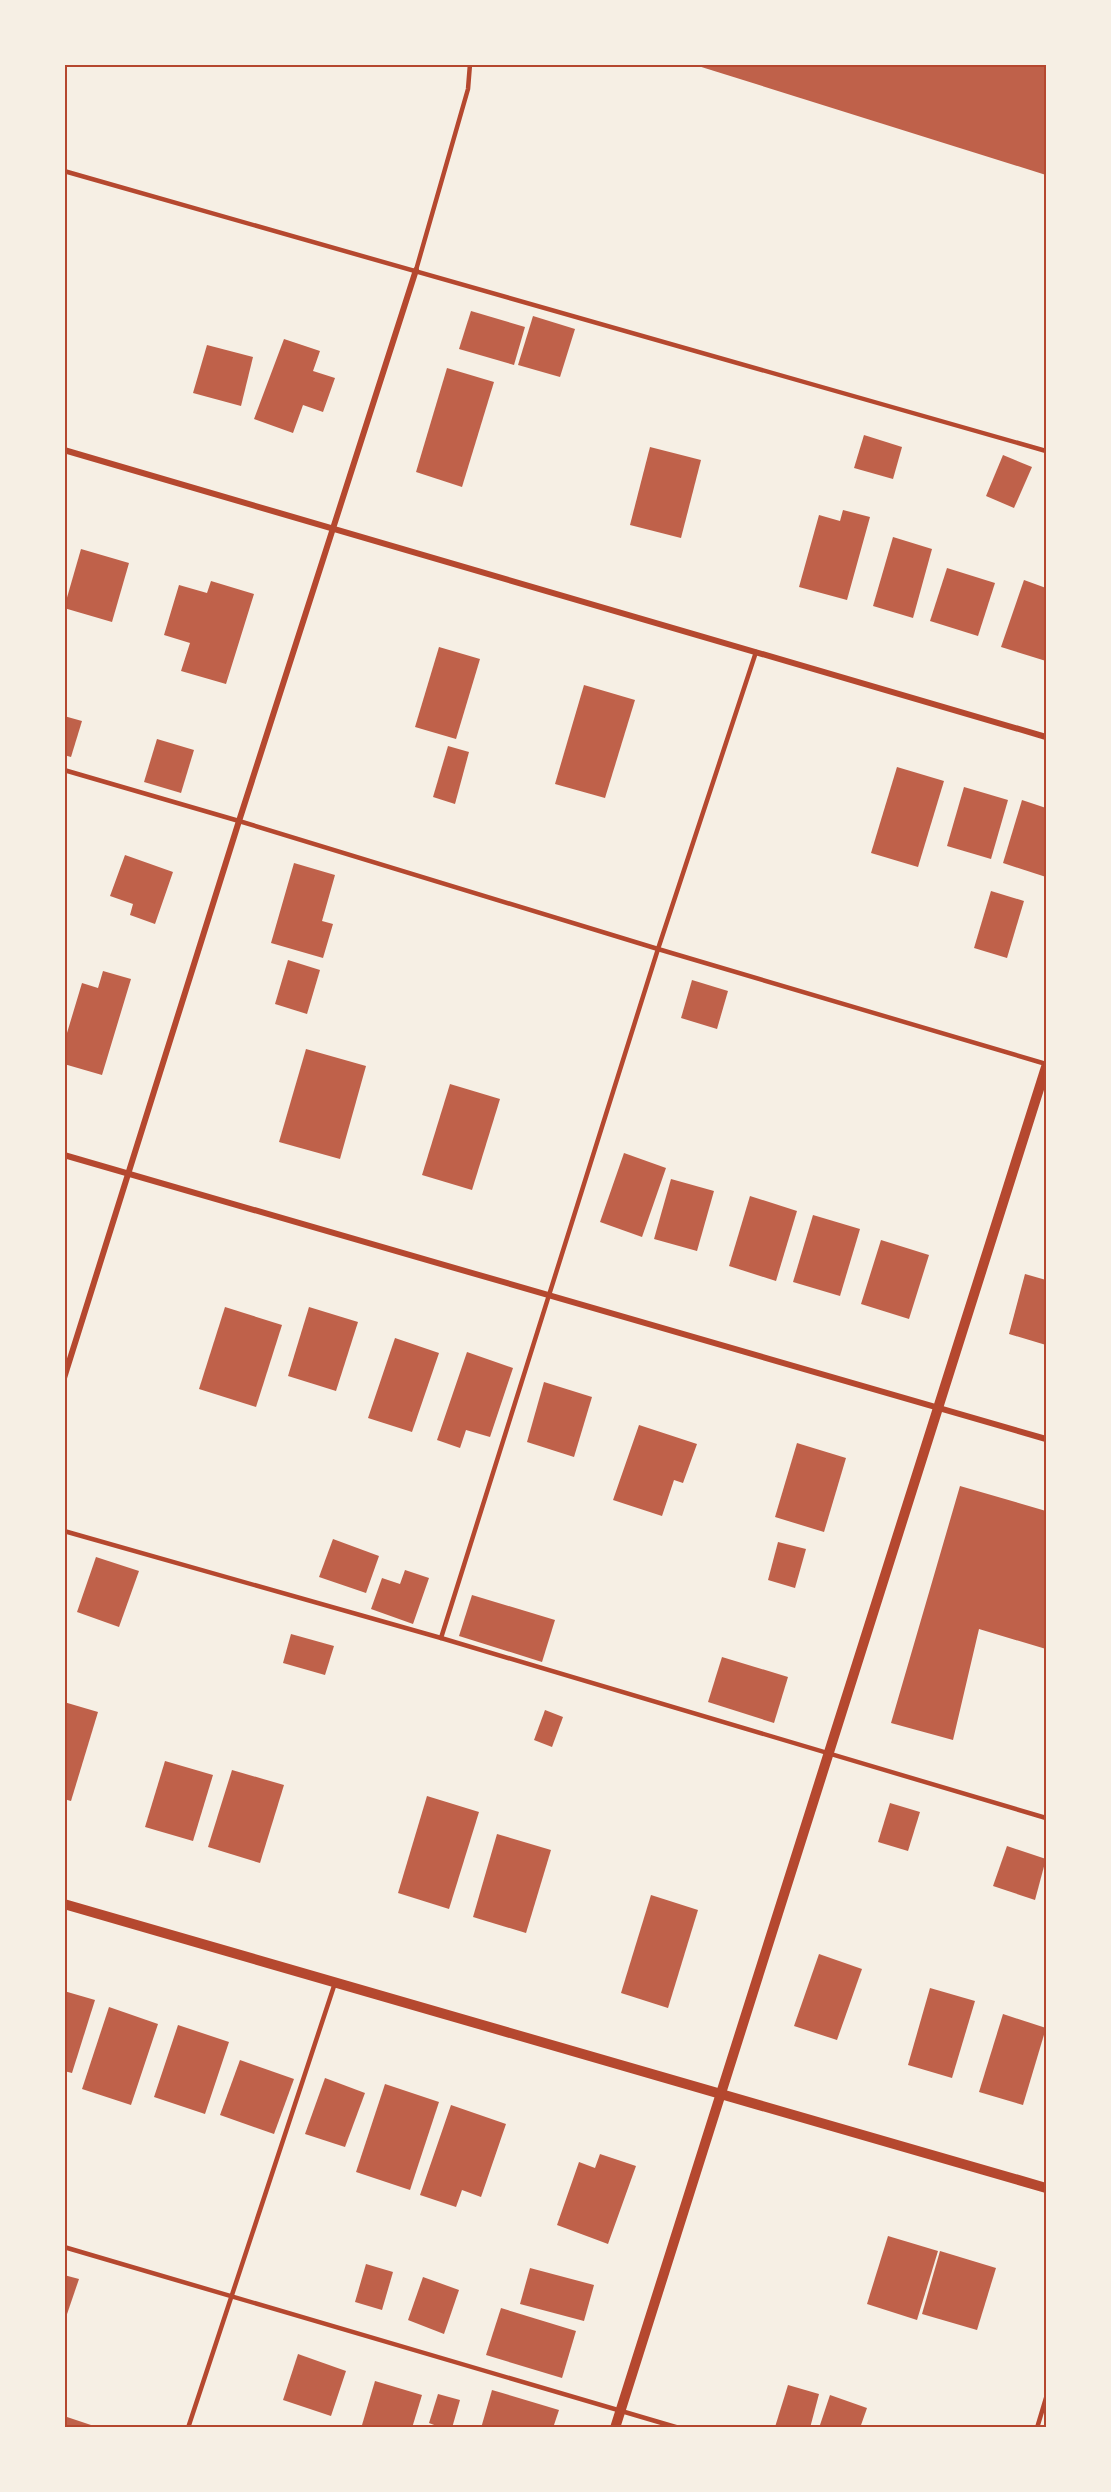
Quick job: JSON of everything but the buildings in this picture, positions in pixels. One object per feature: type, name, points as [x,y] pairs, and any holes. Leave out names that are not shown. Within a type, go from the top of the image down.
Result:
[{"type":"street","points":[[64,1378],[239,820],[416,270]]},
{"type":"street","points":[[64,450],[1047,737]]},
{"type":"street","points":[[615,2427],[719,2093],[1047,1065]]},
{"type":"street","points":[[64,1155],[1047,1438]]},
{"type":"street","points":[[64,1904],[1047,2188]]},
{"type":"lane","points":[[416,270],[468,89],[470,64]]},
{"type":"lane","points":[[64,171],[1047,451]]},
{"type":"lane","points":[[441,1638],[658,949],[756,652]]},
{"type":"lane","points":[[64,771],[239,820],[658,949],[1047,1065]]},
{"type":"lane","points":[[64,1531],[441,1638],[828,1755],[1047,1818]]},
{"type":"lane","points":[[188,2427],[335,1983]]},
{"type":"lane","points":[[64,2247],[679,2427]]},
{"type":"lane","points":[[1037,2427],[1047,2398]]}]
